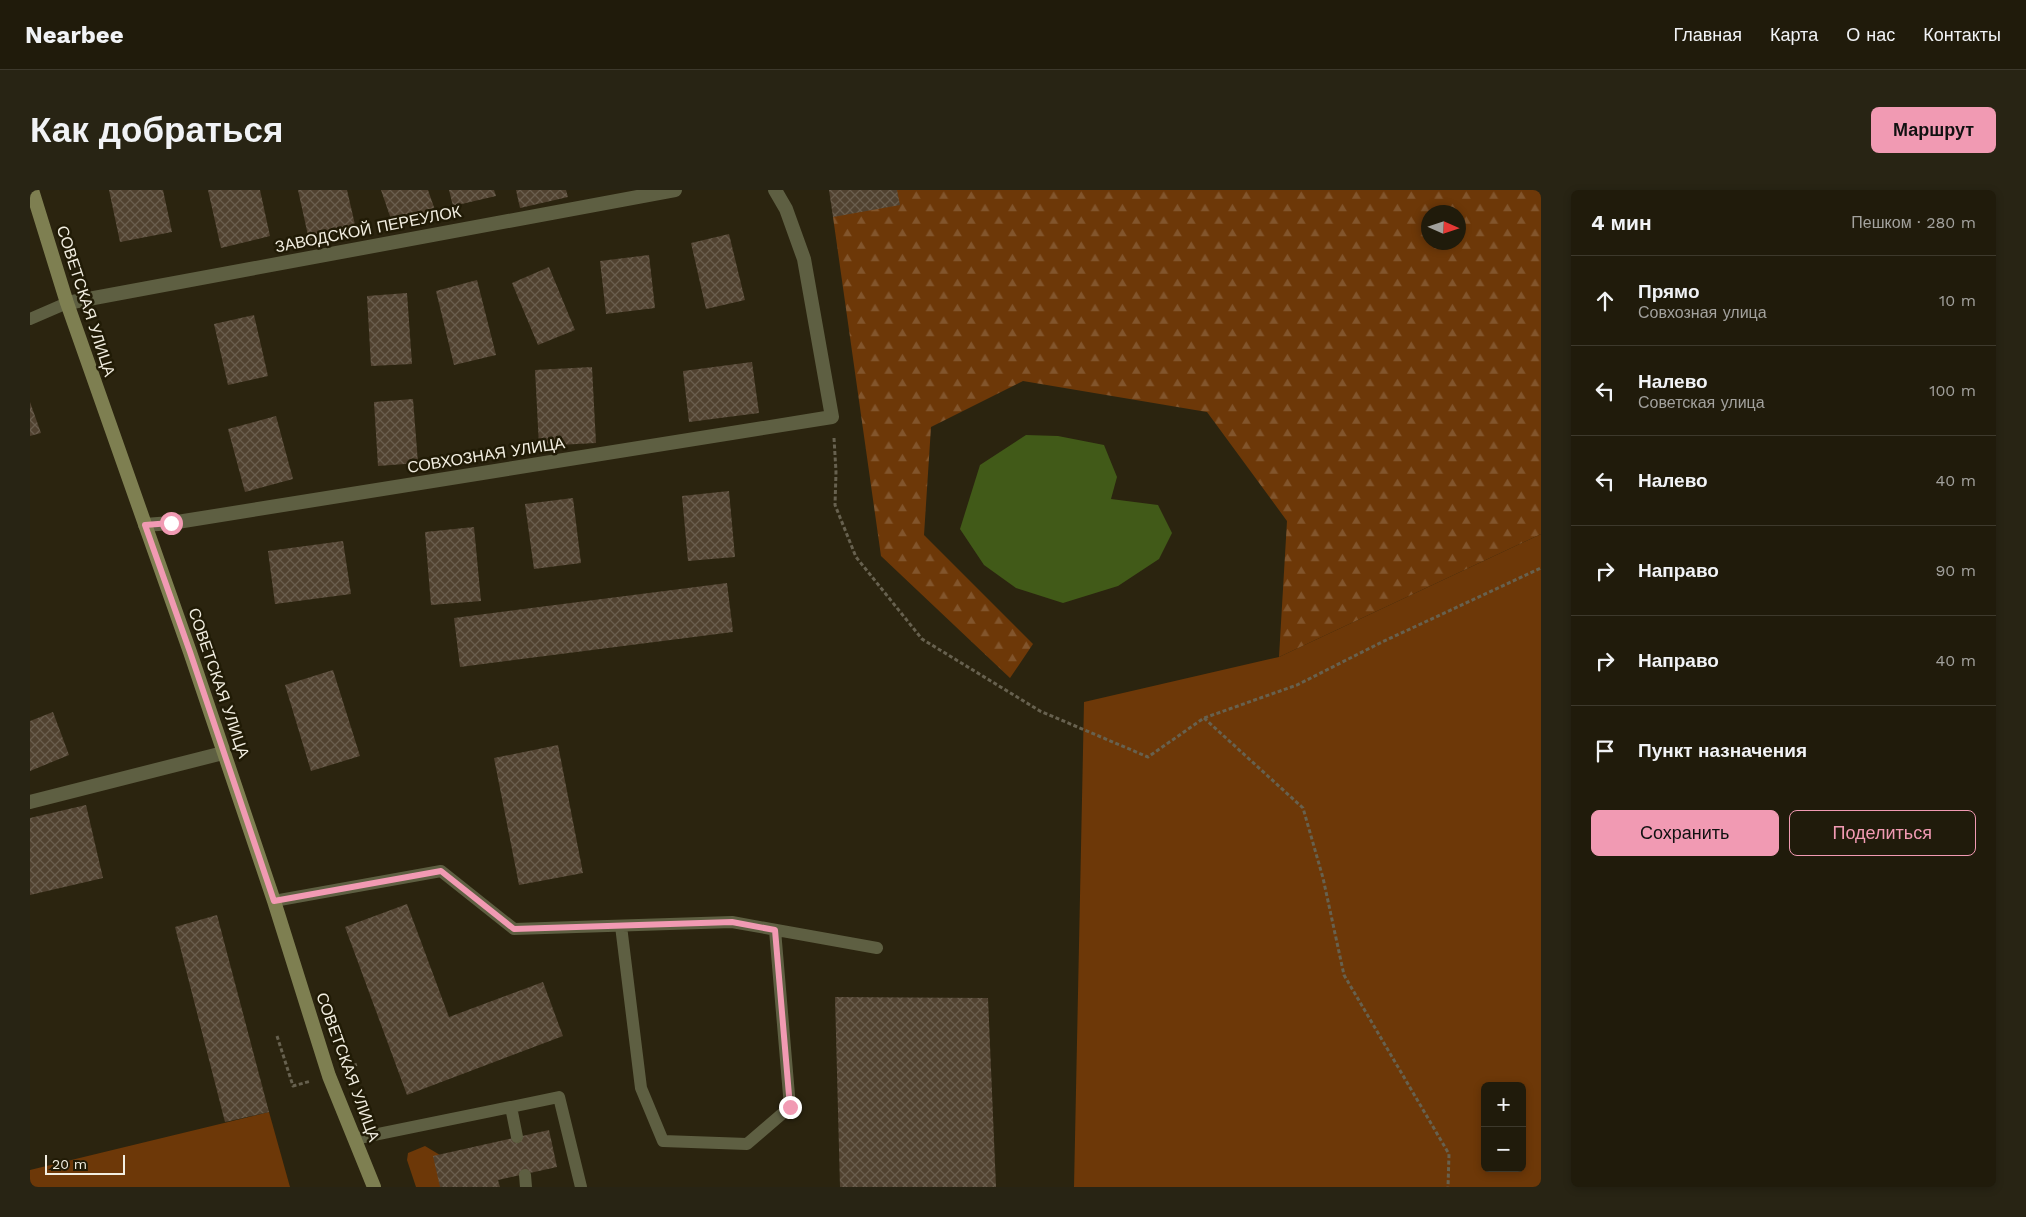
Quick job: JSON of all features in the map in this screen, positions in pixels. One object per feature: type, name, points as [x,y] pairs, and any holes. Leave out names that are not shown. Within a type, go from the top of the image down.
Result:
[{"type":"main road","name":"СОВЕТСКАЯ УЛИЦА","points":[[32,190],[67,303],[190,652],[274,901],[329,1076],[374,1187]]},
{"type":"street","name":"ЗАВОДСКОЙ ПЕРЕУЛОК","points":[[67,303],[675,190]]},
{"type":"street","points":[[776,190],[786,209],[804,259],[832,417]]},
{"type":"street","name":"СОВХОЗНАЯ УЛИЦА","points":[[145,525],[171,523],[832,417]]},
{"type":"street","points":[[30,802],[223,753]]},
{"type":"lane","points":[[30,319],[67,303]]},
{"type":"lane","points":[[274,901],[441,871],[514,929],[732,922],[877,948]]},
{"type":"lane","points":[[621,926],[641,1088],[663,1141],[746,1144],[790,1107],[775,930]]},
{"type":"lane","points":[[354,1139],[559,1097],[581,1187]]},
{"type":"lane","points":[[512,1107],[518,1137]]},
{"type":"path","points":[[832,417],[836,472],[835,504],[856,558],[922,639],[1040,711],[1148,757],[1204,718],[1297,685],[1382,642],[1541,568]]},
{"type":"path","points":[[1204,718],[1303,808],[1323,878],[1344,974],[1449,1154],[1448,1187]]},
{"type":"green space","points":[[858,190],[1541,190],[1541,534],[1279,657],[1287,521],[1207,412],[1023,381],[931,427],[924,535],[1033,644],[1010,678],[881,556],[833,217]]},
{"type":"green space","points":[[1541,534],[1541,1187],[1074,1187],[1084,702],[1279,657]]},
{"type":"green space","points":[[269,1112],[290,1187],[30,1187],[30,1170]]},
{"type":"green space","points":[[425,1146],[440,1155],[440,1187],[416,1187],[407,1160],[408,1153]]},
{"type":"shaded area","points":[[1026,435],[1058,436],[1104,445],[1117,477],[1111,499],[1158,505],[1172,533],[1159,559],[1118,586],[1063,603],[1016,588],[984,565],[960,529],[980,465]]},
{"type":"building","points":[[109,190],[163,190],[172,232],[120,242]]},
{"type":"building","points":[[208,190],[260,190],[270,236],[221,248]]},
{"type":"building","points":[[298,190],[347,190],[356,229],[309,240]]},
{"type":"building","points":[[381,190],[428,190],[436,213],[394,228]]},
{"type":"building","points":[[449,190],[494,190],[496,196],[453,206]]},
{"type":"building","points":[[516,190],[566,190],[568,197],[520,208]]},
{"type":"building","points":[[829,190],[897,190],[900,205],[833,217]]},
{"type":"building","points":[[729,234],[745,300],[706,309],[691,243]]},
{"type":"building","points":[[649,255],[655,308],[606,314],[600,261]]},
{"type":"building","points":[[549,267],[575,330],[538,345],[512,283]]},
{"type":"building","points":[[477,280],[496,355],[454,365],[436,291]]},
{"type":"building","points":[[407,293],[412,364],[371,366],[367,296]]},
{"type":"building","points":[[254,315],[268,376],[228,385],[214,324]]},
{"type":"building","points":[[752,362],[759,413],[689,422],[683,371]]},
{"type":"building","points":[[592,367],[596,443],[539,446],[535,370]]},
{"type":"building","points":[[413,399],[418,463],[378,466],[374,402]]},
{"type":"building","points":[[30,402],[41,433],[30,436]]},
{"type":"building","points":[[276,416],[293,479],[245,492],[228,429]]},
{"type":"building","points":[[729,491],[735,557],[688,561],[682,496]]},
{"type":"building","points":[[573,498],[581,563],[534,569],[525,504]]},
{"type":"building","points":[[474,527],[481,601],[431,605],[425,532]]},
{"type":"building","points":[[343,541],[351,594],[275,604],[268,551]]},
{"type":"building","points":[[727,583],[733,632],[460,667],[454,618]]},
{"type":"building","points":[[333,670],[360,756],[311,771],[285,685]]},
{"type":"building","points":[[53,712],[69,755],[30,771],[30,721]]},
{"type":"building","points":[[558,745],[583,873],[519,885],[494,758]]},
{"type":"building","points":[[86,805],[103,878],[30,895],[30,818]]},
{"type":"building","points":[[407,904],[449,1017],[543,982],[563,1036],[407,1095],[345,927]]},
{"type":"building","points":[[217,915],[269,1112],[225,1122],[175,927]]},
{"type":"building","points":[[835,997],[988,998],[996,1187],[840,1187]]},
{"type":"building","points":[[549,1130],[557,1167],[498,1180],[500,1187],[440,1187],[433,1156]]},
{"type":"route","points":[[171,523],[145,525],[274,901],[441,871],[514,929],[732,922],[775,930],[790,1107]]}]
